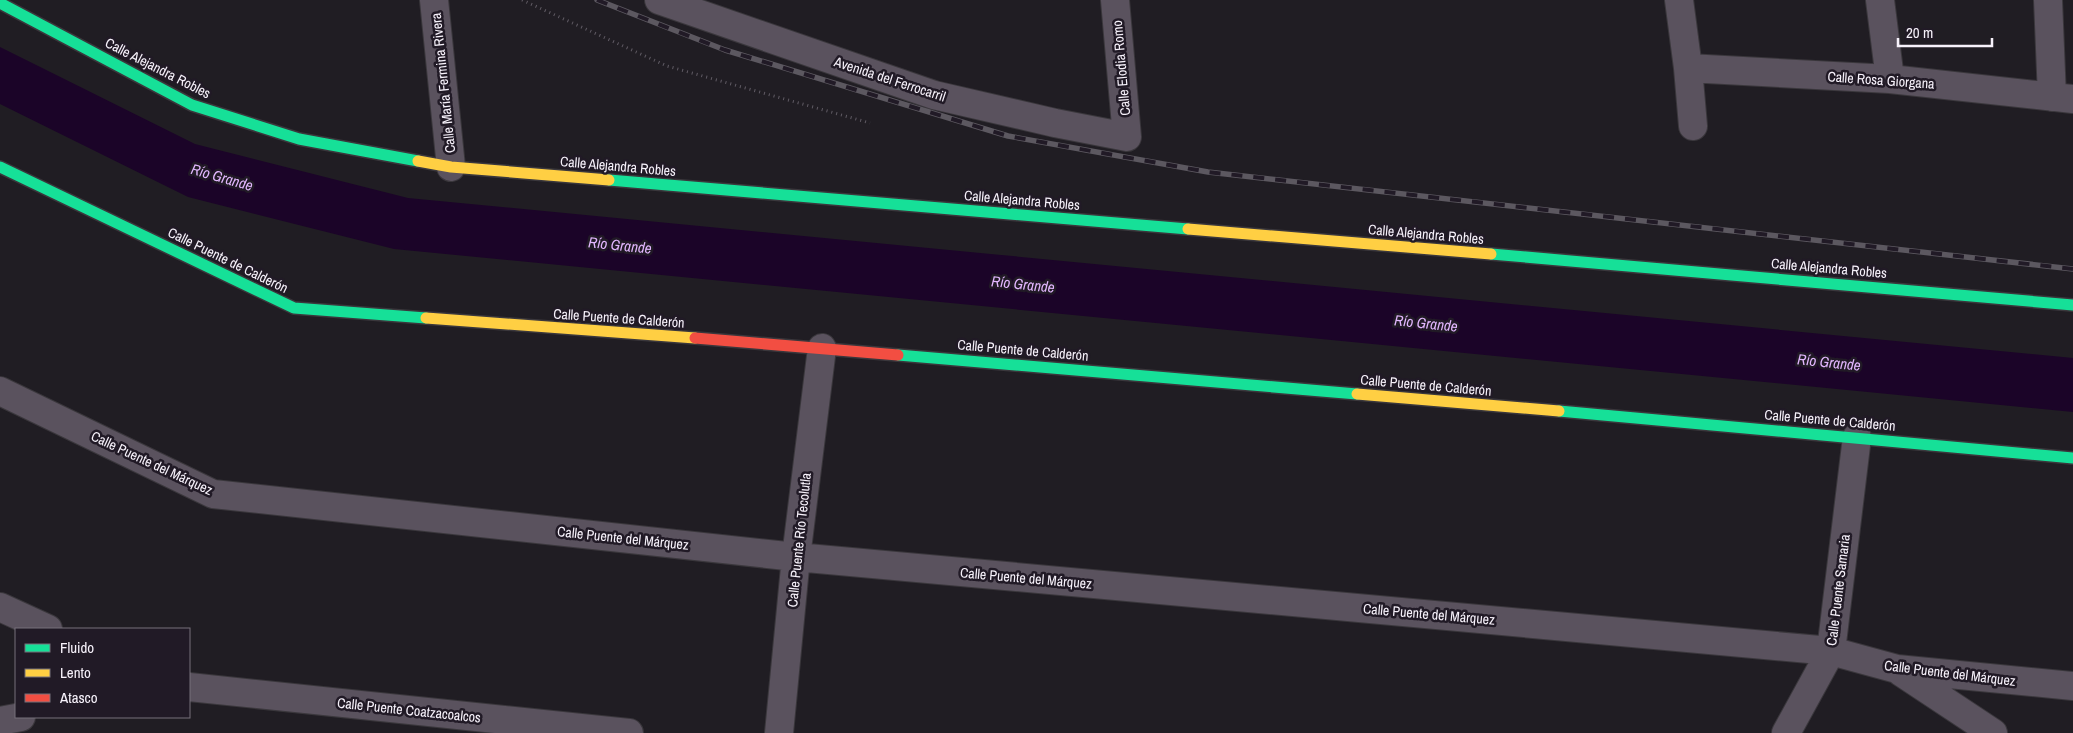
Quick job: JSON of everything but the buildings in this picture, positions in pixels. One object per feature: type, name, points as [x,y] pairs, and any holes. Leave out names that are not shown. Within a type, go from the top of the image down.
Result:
[{"type":"main road","name":"Calle Alejandra Robles","points":[[0,2],[192,105],[299,139],[451,167],[1986,296],[2073,305]]},
{"type":"main road","name":"Calle Puente de Calderón","points":[[0,167],[294,308],[822,348],[1857,437],[2073,458]]},
{"type":"street","name":"Calle María Fermina Rivera","points":[[434,0],[451,167]]},
{"type":"street","name":"Avenida del Ferrocarril","points":[[659,0],[934,95],[1055,123],[1128,137]]},
{"type":"street","name":"Calle Elodia Romo","points":[[1115,0],[1128,137]]},
{"type":"street","points":[[1679,0],[1693,126]]},
{"type":"street","points":[[1880,0],[1890,79]]},
{"type":"street","points":[[2048,0],[2062,98]]},
{"type":"street","name":"Calle Rosa Giorgana","points":[[1688,68],[1890,79],[2062,98]]},
{"type":"street","name":"Calle Puente Río Tecolutla","points":[[779,733],[796,557],[822,348]]},
{"type":"street","name":"Calle Puente del Márquez","points":[[0,391],[213,494],[796,557],[1831,651],[1896,669],[2073,686]]},
{"type":"street","name":"Calle Puente Samaria","points":[[1786,733],[1831,651],[1857,437]]},
{"type":"street","points":[[0,607],[46,628]]},
{"type":"street","points":[[1896,669],[1993,733]]},
{"type":"street","name":"Calle Puente Coatzacoalcos","points":[[190,687],[628,733]]},
{"type":"street","points":[[0,722],[17,718]]},
{"type":"path","points":[[522,0],[667,66],[870,123]]},
{"type":"water","name":"Río Grande","points":[[0,47],[195,144],[408,198],[2073,358],[2073,412],[394,249],[188,197],[0,104]]},
{"type":"railway","points":[[597,0],[725,50],[1008,136],[1208,172],[2073,269]]},
{"type":"traffic: fast","points":[[0,3],[192,105],[299,139],[418,161]]},
{"type":"traffic: fast","points":[[0,167],[294,308],[426,318]]},
{"type":"traffic: fast","points":[[609,180],[1188,229]]},
{"type":"traffic: fast","points":[[1491,254],[2073,305]]},
{"type":"traffic: fast","points":[[898,355],[1357,394]]},
{"type":"traffic: fast","points":[[1559,411],[2073,458]]},
{"type":"traffic: slow","points":[[418,161],[451,167],[609,180]]},
{"type":"traffic: slow","points":[[1188,229],[1491,254]]},
{"type":"traffic: slow","points":[[426,318],[695,338]]},
{"type":"traffic: slow","points":[[1357,394],[1559,411]]},
{"type":"traffic: jam","points":[[695,338],[898,355]]}]
